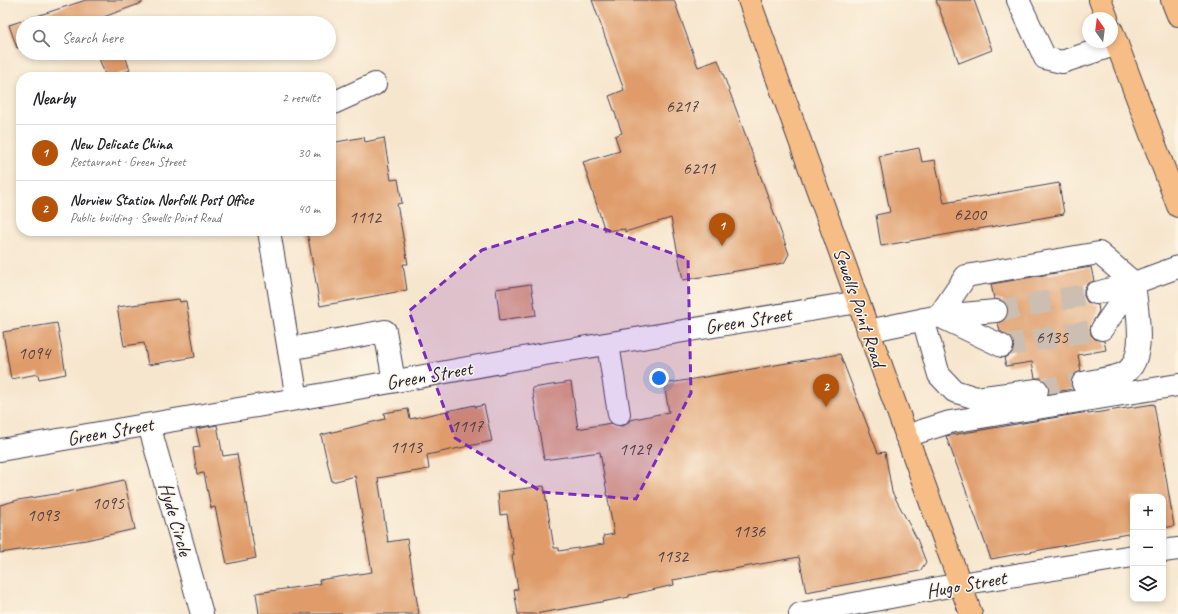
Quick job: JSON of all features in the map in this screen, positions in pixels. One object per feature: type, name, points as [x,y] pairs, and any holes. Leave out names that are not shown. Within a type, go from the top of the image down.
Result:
[{"type":"main road","name":"Sewells Point Road","points":[[749,0],[825,206],[868,331],[971,614]]},
{"type":"main road","points":[[1100,0],[1105,12]]},
{"type":"main road","points":[[1172,0],[1178,15]]},
{"type":"main road","points":[[1118,48],[1178,206]]},
{"type":"street","points":[[1018,0],[1045,58],[1062,62],[1092,48]]},
{"type":"street","points":[[336,102],[375,84]]},
{"type":"street","points":[[270,236],[297,399]]},
{"type":"street","points":[[1037,390],[976,398],[954,391],[939,375],[931,317],[966,276],[1099,253],[1134,283],[1140,343],[1135,363],[1121,375],[1083,382]]},
{"type":"street","points":[[1096,292],[1134,283],[1178,267]]},
{"type":"street","points":[[1102,329],[1134,283]]},
{"type":"street","name":"Green Street","points":[[0,450],[858,302]]},
{"type":"street","points":[[868,331],[931,317],[996,312]]},
{"type":"street","points":[[931,317],[1002,346]]},
{"type":"street","points":[[289,349],[385,331],[394,381]]},
{"type":"street","points":[[608,344],[619,414]]},
{"type":"street","points":[[906,436],[950,422],[1178,385]]},
{"type":"street","name":"Hyde Circle","points":[[149,425],[202,614]]},
{"type":"street","points":[[1166,551],[1178,549]]},
{"type":"street","name":"Hugo Street","points":[[800,614],[960,584],[1130,556]]},
{"type":"highlighted area","points":[[579,220],[688,259],[691,393],[636,499],[542,492],[455,438],[409,311],[482,250]]},
{"type":"building","points":[[86,0],[142,0],[142,3],[106,16],[37,16]]},
{"type":"building","points":[[592,0],[674,0],[698,67],[718,60],[789,254],[784,263],[683,280],[671,218],[625,232],[625,229],[605,231],[583,162],[620,151],[615,136],[622,133],[609,96],[624,90]]},
{"type":"building","points":[[936,0],[974,0],[992,50],[959,63]]},
{"type":"building","points":[[16,23],[16,45],[9,25]]},
{"type":"building","points":[[100,60],[126,60],[130,70],[125,72],[104,72]]},
{"type":"building","points":[[364,137],[365,142],[384,138],[391,180],[398,179],[402,203],[397,204],[408,264],[403,264],[407,290],[320,306],[308,236],[336,236],[336,142]]},
{"type":"building","points":[[919,148],[922,162],[935,160],[944,203],[1059,183],[1064,214],[881,246],[876,215],[890,212],[879,156]]},
{"type":"building","points":[[1091,267],[1094,281],[1087,284],[1084,289],[1084,296],[1087,302],[1098,305],[1099,311],[1090,328],[1091,335],[1095,339],[1104,341],[1106,350],[1078,355],[1081,371],[1075,374],[1071,379],[1073,389],[1049,393],[1047,382],[1041,378],[1035,378],[1032,362],[1006,366],[1004,358],[1013,352],[1014,345],[1012,339],[1000,331],[998,323],[1007,317],[1008,310],[1006,304],[1002,300],[994,299],[991,284]]},
{"type":"building","points":[[531,284],[536,315],[500,320],[496,289]]},
{"type":"building","points":[[179,299],[180,302],[186,301],[195,357],[148,365],[144,343],[124,346],[117,307]]},
{"type":"building","points":[[57,323],[66,374],[39,379],[38,374],[11,379],[3,332]]},
{"type":"building","points":[[840,354],[878,453],[885,452],[892,492],[917,539],[926,562],[920,571],[806,592],[799,557],[673,580],[674,585],[629,595],[629,597],[535,614],[518,614],[514,590],[518,589],[512,556],[514,555],[507,514],[500,515],[498,492],[544,486],[554,548],[559,548],[559,551],[604,544],[603,536],[614,534],[600,452],[544,460],[532,388],[571,382],[578,429],[611,423],[621,426],[627,424],[630,420],[669,412],[664,384]]},
{"type":"building","points":[[1154,404],[1174,526],[1166,527],[1166,494],[1130,494],[1130,534],[991,559],[946,436],[1088,412],[1088,414]]},
{"type":"building","points":[[475,405],[475,407],[484,405],[492,441],[427,455],[429,469],[378,478],[388,542],[407,539],[419,614],[259,614],[256,593],[320,584],[319,580],[372,572],[355,476],[332,482],[321,435],[385,419],[384,413],[408,409],[410,419]]},
{"type":"building","points":[[217,425],[223,456],[237,454],[256,558],[227,564],[215,507],[211,508],[204,473],[197,474],[193,448],[200,447],[196,429]]},
{"type":"building","points":[[124,480],[135,529],[86,540],[0,553],[0,505],[18,500],[68,492]]},
{"type":"tunnel","points":[[996,311],[1096,293]]},
{"type":"tunnel","points":[[1002,346],[1102,329]]},
{"type":"tunnel","points":[[1037,390],[1083,383]]},
{"type":"place","name":"New Delicate China","points":[[722,246]]},
{"type":"place","name":"Norview Station Norfolk Post Office","points":[[826,407]]}]
